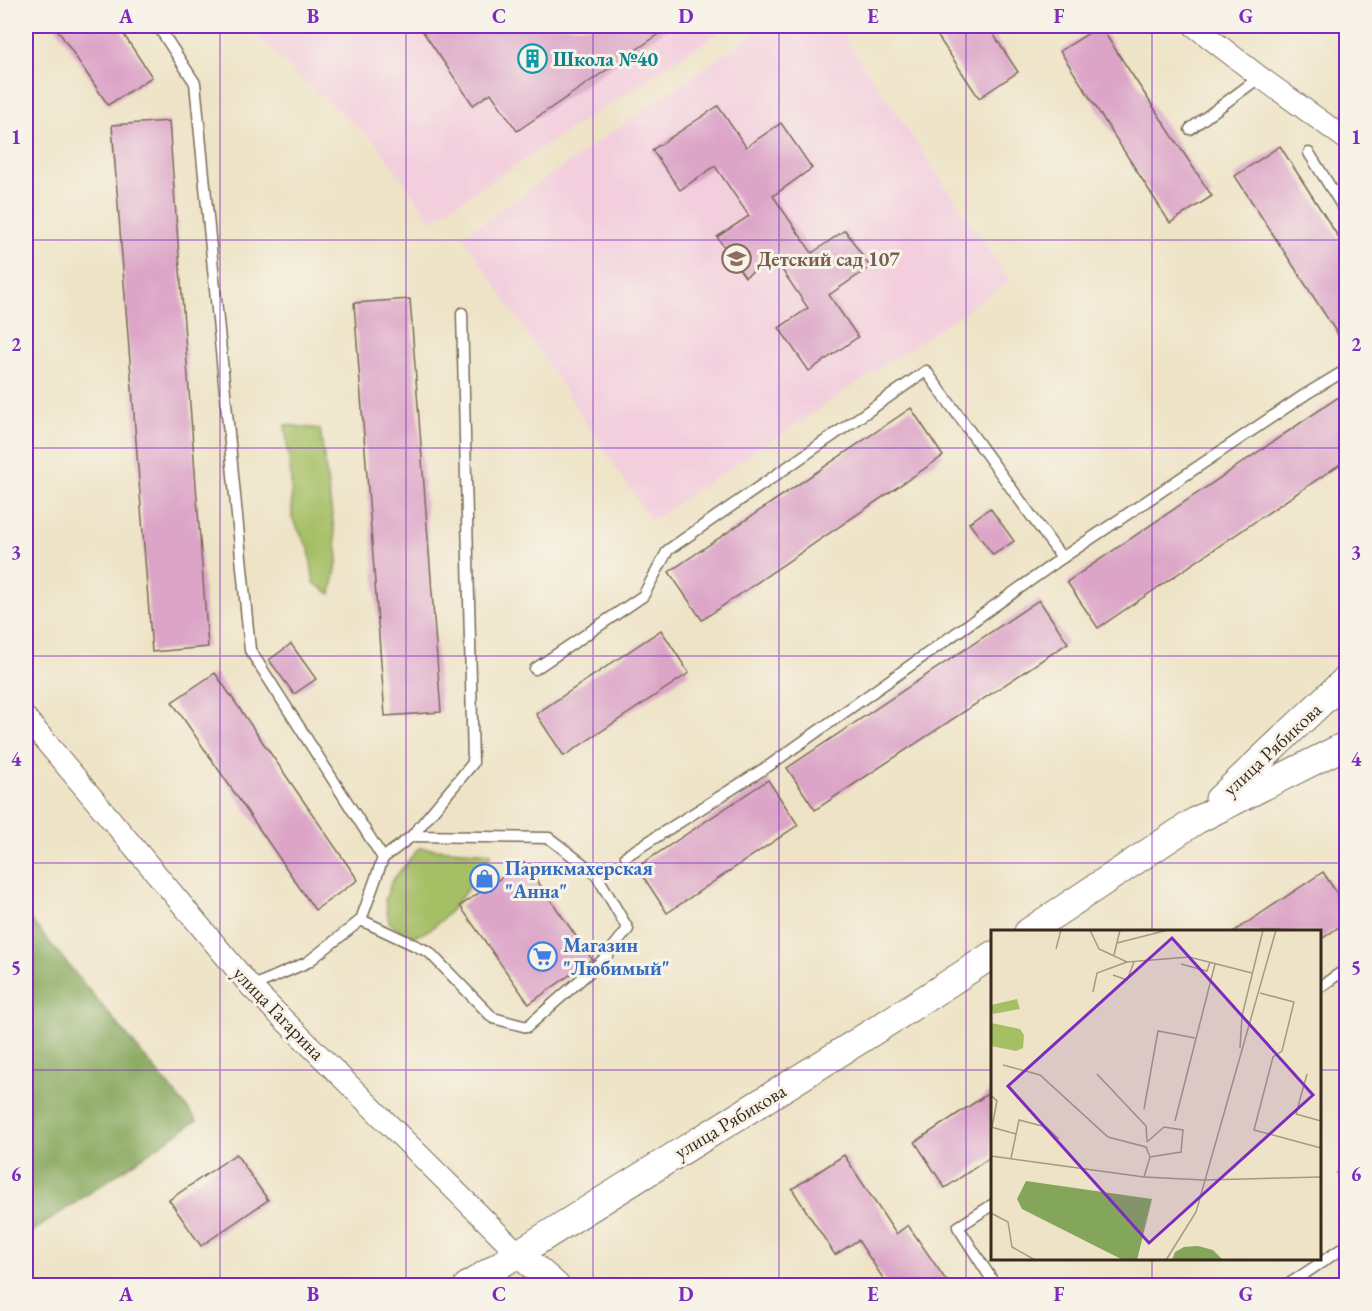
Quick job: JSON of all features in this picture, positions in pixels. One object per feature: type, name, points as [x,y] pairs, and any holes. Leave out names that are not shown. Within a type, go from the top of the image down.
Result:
[{"type":"street","points":[[1194,26],[1260,77],[1347,139]]},
{"type":"street","name":"улица Рябикова","points":[[1197,820],[1347,679]]},
{"type":"street","name":"улица Гагарина","points":[[26,718],[251,987],[518,1253],[556,1286]]},
{"type":"street","name":"улица Рябикова","points":[[1031,930],[1197,820],[1347,745]]},
{"type":"street","name":"улица Рябикова","points":[[466,1286],[897,1018],[991,956]]},
{"type":"lane","points":[[158,26],[195,83],[250,650],[383,858]]},
{"type":"lane","points":[[1190,129],[1260,77]]},
{"type":"lane","points":[[1309,153],[1347,212]]},
{"type":"lane","points":[[251,987],[308,962],[361,920],[383,858],[412,836],[472,763],[462,313]]},
{"type":"lane","points":[[626,856],[770,765],[1062,558],[1347,369]]},
{"type":"lane","points":[[535,669],[643,596],[668,550],[926,371],[1062,558]]},
{"type":"lane","points":[[361,920],[429,952],[493,1018],[527,1027],[603,960],[628,929],[596,874],[549,838],[412,836]]},
{"type":"lane","points":[[1321,986],[1347,969]]},
{"type":"lane","points":[[991,1205],[958,1227],[996,1286]]},
{"type":"lane","points":[[1286,1286],[1347,1246]]},
{"type":"shaded area","points":[[248,26],[729,26],[431,220],[376,143],[297,75]]},
{"type":"shaded area","name":"Детский сад 107","points":[[764,26],[837,26],[1010,281],[651,521],[463,236]]},
{"type":"green space","points":[[285,425],[320,429],[338,558],[331,594],[314,583],[309,549],[292,518],[291,477]]},
{"type":"green space","points":[[419,848],[492,853],[467,890],[444,917],[432,928],[420,934],[408,935],[389,922],[385,900],[392,881]]},
{"type":"green space","points":[[26,914],[197,1120],[26,1236]]},
{"type":"building","points":[[55,26],[118,26],[152,77],[108,105]]},
{"type":"building","name":"Школа №40","points":[[419,26],[671,26],[517,131],[491,93],[473,105]]},
{"type":"building","points":[[931,26],[988,26],[1018,72],[979,98]]},
{"type":"building","points":[[1100,26],[1212,196],[1170,223],[1060,51]]},
{"type":"building","points":[[718,106],[746,147],[781,123],[812,168],[773,196],[812,253],[845,230],[870,267],[829,295],[858,337],[809,371],[779,328],[808,308],[774,258],[745,277],[717,237],[749,216],[715,166],[680,190],[652,150]]},
{"type":"building","points":[[169,121],[208,647],[152,652],[112,125]]},
{"type":"building","points":[[1280,146],[1346,249],[1346,347],[1235,176]]},
{"type":"building","points":[[410,299],[441,712],[385,716],[354,303]]},
{"type":"building","points":[[1346,392],[1346,460],[1098,628],[1067,582]]},
{"type":"building","points":[[911,408],[943,456],[702,620],[669,572]]},
{"type":"building","points":[[990,508],[1014,541],[993,555],[969,523]]},
{"type":"building","points":[[1039,600],[1068,643],[815,810],[787,768]]},
{"type":"building","points":[[661,630],[689,673],[564,756],[536,714]]},
{"type":"building","points":[[291,644],[316,679],[294,694],[269,660]]},
{"type":"building","points":[[215,673],[358,880],[315,910],[172,702]]},
{"type":"building","points":[[768,780],[798,825],[667,913],[637,867]]},
{"type":"building","points":[[524,862],[592,959],[529,1004],[460,906]]},
{"type":"building","points":[[1323,872],[1346,907],[1346,922],[1321,939],[1321,930],[1236,930]]},
{"type":"building","points":[[991,1092],[991,1157],[945,1188],[915,1142]]},
{"type":"building","points":[[236,1154],[268,1200],[201,1246],[169,1200]]},
{"type":"building","points":[[844,1155],[896,1234],[908,1225],[950,1286],[888,1286],[858,1240],[835,1255],[792,1189]]},
{"type":"building","points":[[1346,1167],[1346,1188],[1337,1173]]},
{"type":"place","name":"Школа №40","points":[[532,59]]},
{"type":"place","name":"Детский сад 107","points":[[736,259]]},
{"type":"place","name":"Парикмахерская \"Анна\"","points":[[484,879]]},
{"type":"place","name":"Магазин \"Любимый\"","points":[[542,956]]}]
